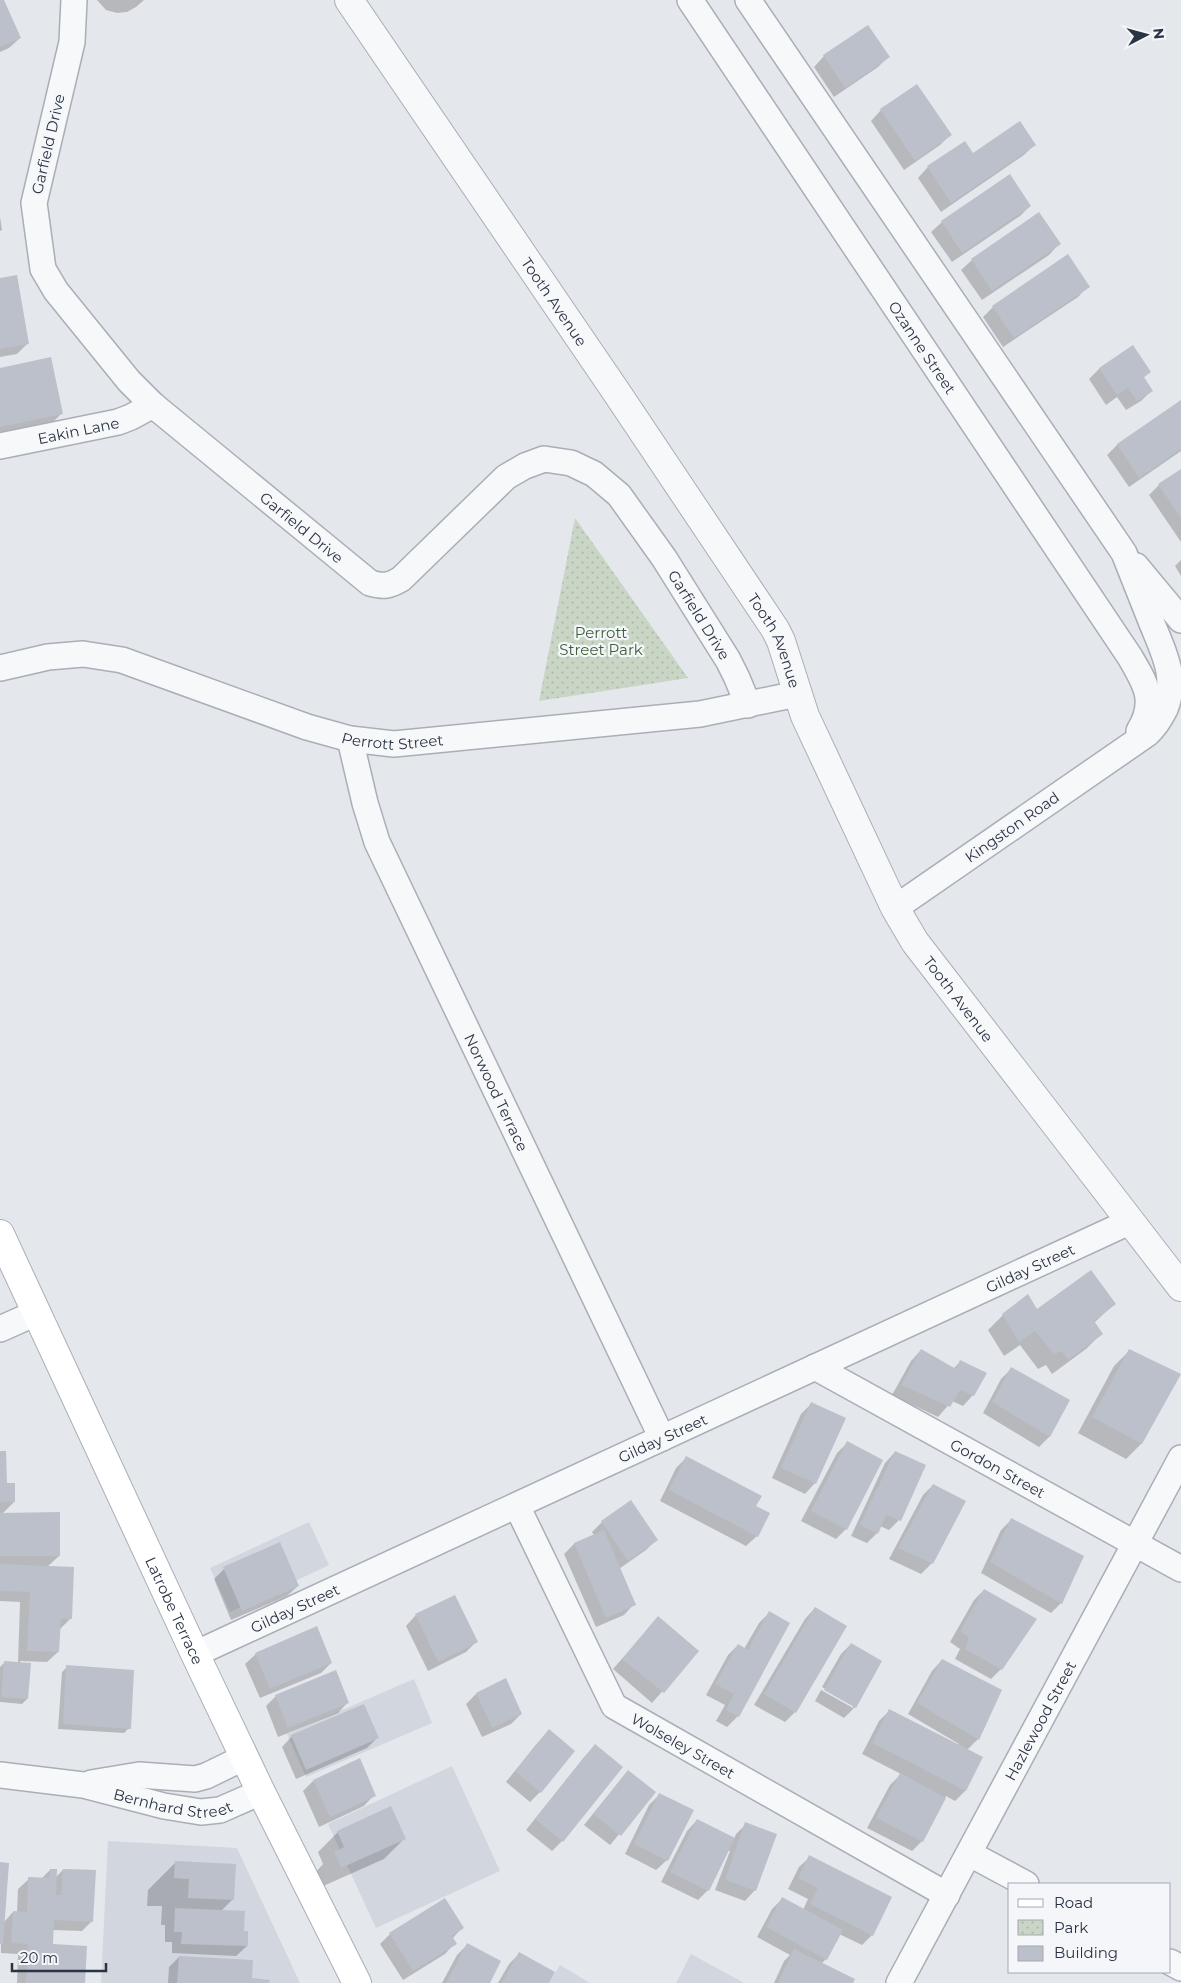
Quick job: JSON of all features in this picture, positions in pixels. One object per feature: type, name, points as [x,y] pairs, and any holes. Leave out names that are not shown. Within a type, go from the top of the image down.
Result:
[{"type":"main road","name":"Latrobe Terrace","points":[[0,1234],[195,1654],[261,1792],[358,1983]]},
{"type":"street","name":"Garfield Drive","points":[[74,0],[72,42],[34,204],[43,270],[56,291],[152,405],[370,583],[379,586],[391,585],[401,578],[506,477],[525,466],[544,459],[571,463],[594,474],[619,495],[664,558],[728,660],[748,704]]},
{"type":"street","name":"Tooth Avenue","points":[[349,0],[770,621],[782,641],[797,694],[816,740],[894,908],[915,942],[1181,1287]]},
{"type":"street","name":"Ozanne Street","points":[[690,0],[1130,657],[1142,678],[1159,693]]},
{"type":"street","points":[[748,0],[1124,553],[1181,620]]},
{"type":"street","name":"Eakin Lane","points":[[0,446],[118,422],[152,405]]},
{"type":"street","points":[[1124,553],[1165,654],[1171,676],[1159,693]]},
{"type":"street","name":"Perrott Street","points":[[0,668],[48,657],[83,654],[122,660],[307,727],[350,739],[384,744],[416,743],[700,714],[797,694]]},
{"type":"street","name":"Kingston Road","points":[[894,908],[1129,746],[1145,722],[1149,709],[1159,693]]},
{"type":"street","name":"Norwood Terrace","points":[[350,739],[364,804],[377,842],[662,1438]]},
{"type":"street","name":"Gilday Street","points":[[195,1654],[1129,1222]]},
{"type":"street","points":[[0,1329],[36,1313]]},
{"type":"street","name":"Gordon Street","points":[[815,1367],[1181,1568]]},
{"type":"street","name":"Hazlewood Street","points":[[899,1983],[970,1854],[1181,1458]]},
{"type":"street","name":"Wolseley Street","points":[[517,1506],[614,1706],[947,1895]]},
{"type":"street","name":"Bernhard Street","points":[[83,1785],[131,1775],[195,1779],[206,1776],[245,1757]]},
{"type":"street","name":"Bernhard Street","points":[[0,1775],[83,1785],[164,1806],[201,1812],[220,1810],[261,1792]]},
{"type":"street","points":[[970,1854],[1024,1883]]},
{"type":"shaded area","points":[[309,1522],[329,1565],[230,1612],[210,1568]]},
{"type":"shaded area","points":[[414,1679],[432,1723],[306,1777],[287,1734]]},
{"type":"shaded area","points":[[452,1766],[500,1871],[376,1928],[328,1824]]},
{"type":"shaded area","points":[[108,1841],[237,1848],[300,1983],[101,1983]]},
{"type":"shaded area","points":[[691,1954],[744,1983],[676,1983]]},
{"type":"shaded area","points":[[560,1965],[590,1983],[549,1983]]},
{"type":"green space","name":"Perrott Street Park","points":[[575,518],[688,678],[539,701]]},
{"type":"building","points":[[0,0],[4,0],[21,38],[0,47]]},
{"type":"building","points":[[868,25],[890,57],[845,88],[823,55]]},
{"type":"building","points":[[917,84],[952,135],[915,161],[880,109]]},
{"type":"building","points":[[1020,121],[1036,145],[951,203],[927,166],[965,141],[973,153]]},
{"type":"building","points":[[1010,174],[1031,206],[962,253],[941,221]]},
{"type":"building","points":[[1039,212],[1061,244],[992,291],[971,259]]},
{"type":"building","points":[[1068,254],[1090,287],[1014,338],[992,306]]},
{"type":"building","points":[[17,275],[29,344],[0,349],[0,278]]},
{"type":"building","points":[[1133,345],[1151,372],[1144,377],[1153,391],[1137,401],[1128,388],[1117,395],[1099,368]]},
{"type":"building","points":[[51,357],[63,414],[0,427],[0,368]]},
{"type":"building","points":[[1181,400],[1181,449],[1139,478],[1117,444]]},
{"type":"building","points":[[1181,469],[1181,518],[1158,484]]},
{"type":"building","points":[[1091,1270],[1116,1304],[1094,1321],[1103,1334],[1068,1360],[1062,1351],[1054,1354],[1035,1331],[1019,1342],[1002,1314],[1028,1294],[1037,1309]]},
{"type":"building","points":[[921,1349],[956,1369],[960,1360],[987,1373],[974,1396],[960,1390],[950,1407],[901,1385]]},
{"type":"building","points":[[1129,1349],[1181,1374],[1142,1444],[1092,1417]]},
{"type":"building","points":[[1011,1367],[1070,1400],[1050,1437],[992,1402]]},
{"type":"building","points":[[811,1402],[846,1418],[816,1484],[781,1468]]},
{"type":"building","points":[[847,1441],[883,1460],[847,1530],[811,1511]]},
{"type":"building","points":[[0,1451],[6,1451],[7,1483],[15,1483],[15,1502],[0,1502]]},
{"type":"building","points":[[895,1451],[926,1465],[901,1521],[886,1515],[878,1534],[860,1525]]},
{"type":"building","points":[[686,1456],[762,1496],[756,1506],[770,1513],[758,1537],[669,1490]]},
{"type":"building","points":[[933,1484],[966,1501],[933,1564],[898,1548]]},
{"type":"building","points":[[631,1500],[658,1540],[628,1561],[601,1521]]},
{"type":"building","points":[[60,1512],[60,1556],[0,1556],[0,1513]]},
{"type":"building","points":[[1011,1518],[1084,1556],[1062,1604],[990,1562]]},
{"type":"building","points":[[604,1530],[636,1605],[606,1618],[574,1543]]},
{"type":"building","points":[[280,1542],[299,1586],[242,1611],[223,1567]]},
{"type":"building","points":[[0,1564],[74,1567],[72,1619],[61,1619],[59,1652],[27,1651],[30,1592],[0,1591]]},
{"type":"building","points":[[984,1589],[1037,1619],[1002,1670],[965,1649],[969,1638],[960,1631]]},
{"type":"building","points":[[455,1595],[478,1642],[438,1662],[415,1614]]},
{"type":"building","points":[[815,1607],[847,1626],[796,1713],[764,1694]]},
{"type":"building","points":[[769,1611],[790,1623],[739,1717],[726,1710],[734,1694],[715,1684],[738,1644],[748,1650]]},
{"type":"building","points":[[658,1616],[699,1651],[664,1693],[622,1659]]},
{"type":"building","points":[[317,1626],[332,1663],[270,1689],[255,1653]]},
{"type":"building","points":[[851,1643],[882,1661],[856,1708],[824,1690]]},
{"type":"building","points":[[942,1659],[1002,1690],[979,1740],[917,1703]]},
{"type":"building","points":[[4,1661],[31,1663],[28,1699],[1,1697]]},
{"type":"building","points":[[66,1665],[134,1670],[131,1729],[63,1724]]},
{"type":"building","points":[[336,1670],[349,1703],[288,1728],[275,1695]]},
{"type":"building","points":[[506,1678],[522,1714],[492,1728],[476,1693]]},
{"type":"building","points":[[364,1704],[379,1738],[306,1770],[291,1735]]},
{"type":"building","points":[[889,1709],[983,1757],[966,1791],[872,1743]]},
{"type":"building","points":[[549,1729],[575,1751],[541,1793],[515,1771]]},
{"type":"building","points":[[595,1744],[623,1767],[563,1842],[535,1819]]},
{"type":"building","points":[[360,1758],[376,1796],[330,1817],[313,1780]]},
{"type":"building","points":[[628,1770],[656,1792],[621,1836],[593,1814]]},
{"type":"building","points":[[900,1773],[946,1798],[923,1842],[876,1818]]},
{"type":"building","points":[[659,1793],[694,1810],[668,1861],[634,1844]]},
{"type":"building","points":[[391,1806],[406,1839],[341,1868],[334,1852],[344,1847],[337,1831]]},
{"type":"building","points":[[697,1819],[735,1838],[709,1891],[670,1872]]},
{"type":"building","points":[[745,1822],[777,1834],[756,1891],[725,1880]]},
{"type":"building","points":[[809,1855],[892,1897],[873,1936],[810,1904],[818,1888],[798,1878]]},
{"type":"building","points":[[175,1861],[236,1864],[234,1900],[188,1898],[189,1879],[174,1878]]},
{"type":"building","points":[[0,1862],[9,1863],[3,1944],[0,1944]]},
{"type":"building","points":[[50,1869],[57,1869],[56,1895],[61,1895],[63,1869],[96,1870],[93,1922],[54,1920],[53,1944],[87,1946],[85,1983],[26,1983],[28,1944],[11,1943],[13,1911],[27,1912],[28,1877],[49,1878]]},
{"type":"building","points":[[782,1897],[843,1930],[827,1960],[766,1927]]},
{"type":"building","points":[[445,1898],[464,1928],[452,1936],[457,1944],[413,1971],[389,1933]]},
{"type":"building","points":[[175,1908],[245,1911],[244,1931],[248,1931],[248,1946],[181,1944],[182,1932],[174,1932]]},
{"type":"building","points":[[467,1943],[501,1961],[490,1983],[446,1983]]},
{"type":"building","points":[[794,1949],[855,1979],[853,1983],[778,1983]]},
{"type":"building","points":[[519,1952],[555,1972],[549,1983],[502,1983]]},
{"type":"building","points":[[179,1956],[253,1960],[252,1978],[270,1980],[269,1983],[177,1983]]}]
